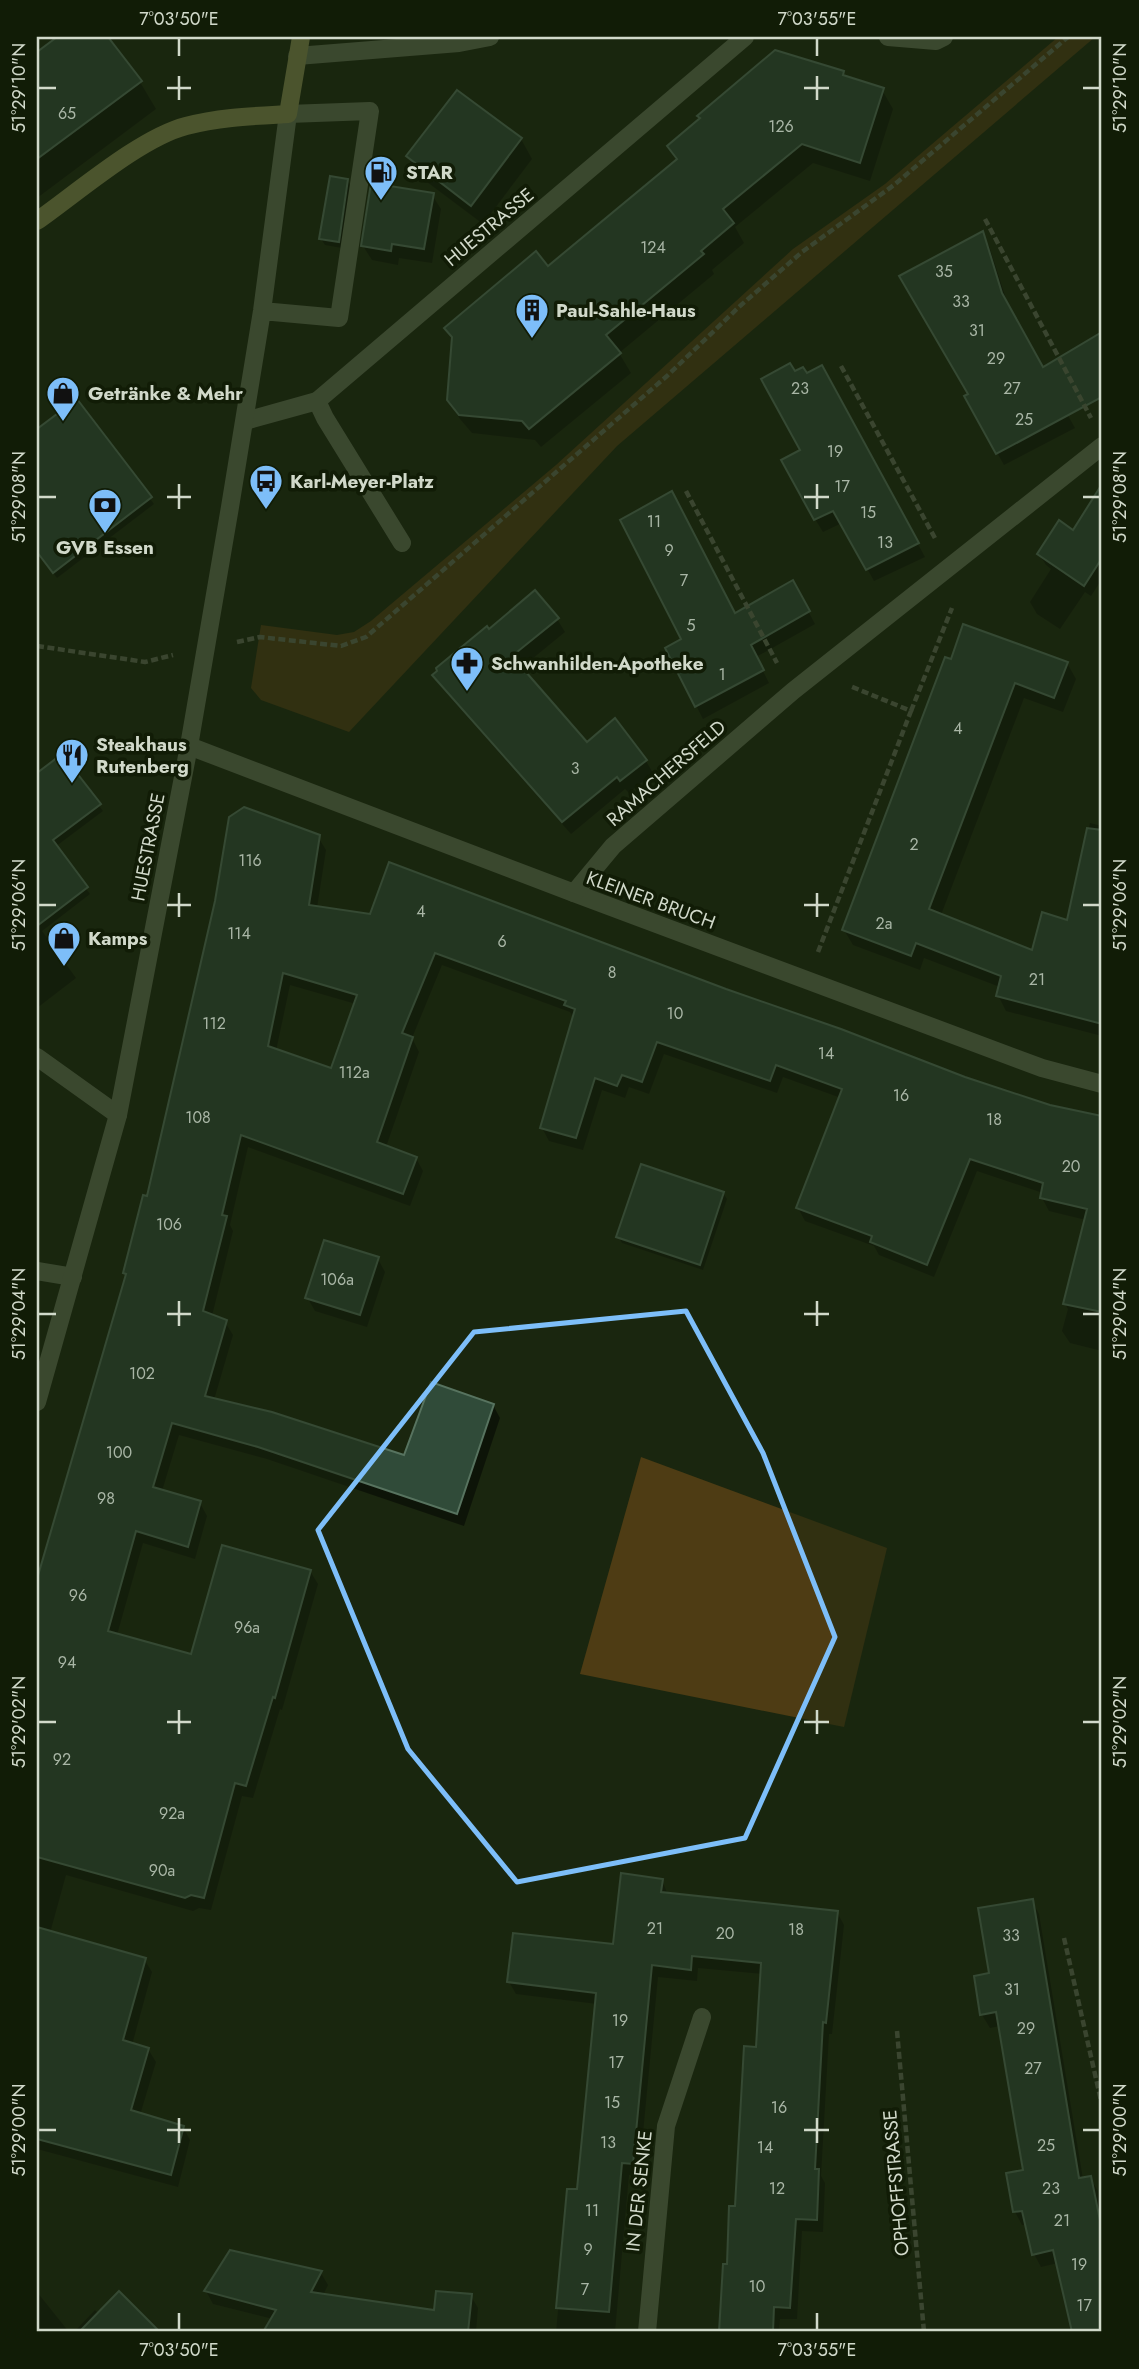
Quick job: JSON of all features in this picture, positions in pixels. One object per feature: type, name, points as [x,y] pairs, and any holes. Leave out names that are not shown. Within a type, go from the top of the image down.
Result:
[{"type":"main road","name":"HUESTRASSE","points":[[288,114],[300,37]]},
{"type":"main road","points":[[37,221],[139,148],[184,127],[232,117],[288,114]]},
{"type":"street","points":[[297,56],[458,43],[490,37]]},
{"type":"street","name":"HUESTRASSE","points":[[245,421],[317,401],[745,37]]},
{"type":"street","points":[[888,37],[936,41],[944,37]]},
{"type":"street","points":[[262,311],[339,318],[370,111],[288,114]]},
{"type":"street","name":"HUESTRASSE","points":[[37,1402],[118,1115],[189,746],[245,421],[288,114]]},
{"type":"street","points":[[317,401],[402,543]]},
{"type":"street","name":"RAMACHERSFELD","points":[[574,893],[613,846],[793,691],[1102,446]]},
{"type":"street","name":"KLEINER BRUCH","points":[[189,746],[1042,1068],[1102,1084]]},
{"type":"street","points":[[37,1057],[118,1115]]},
{"type":"street","points":[[37,1271],[74,1277]]},
{"type":"street","name":"IN DER SENKE","points":[[647,2332],[666,2126],[702,2017]]},
{"type":"path","points":[[37,646],[145,662],[260,638],[341,646],[366,638],[667,376],[740,306],[802,252],[894,185],[1068,37]]},
{"type":"path","points":[[985,219],[1096,426]]},
{"type":"path","points":[[807,980],[953,603],[950,566],[841,366]]},
{"type":"path","points":[[686,491],[793,691]]},
{"type":"path","points":[[817,673],[911,711]]},
{"type":"path","points":[[1064,1938],[1102,2105]]},
{"type":"path","name":"OPHOFFSTRASSE","points":[[897,2031],[924,2332]]},
{"type":"highlighted area","points":[[686,1311],[763,1453],[835,1637],[745,1838],[517,1882],[408,1749],[318,1530],[474,1332]]},
{"type":"shaded area","points":[[1058,37],[1095,37],[617,446],[349,732],[261,700],[251,688],[261,625],[337,635],[354,632],[371,621],[556,465],[793,249],[885,184]]},
{"type":"shaded area","points":[[641,1457],[887,1548],[844,1727],[580,1674]]},
{"type":"building","points":[[57,37],[108,37],[142,81],[37,159],[37,52]]},
{"type":"building","points":[[775,50],[844,71],[843,75],[884,88],[860,163],[802,144],[723,209],[734,223],[701,251],[704,254],[606,335],[621,353],[529,429],[522,421],[459,415],[447,400],[452,337],[444,328],[536,251],[548,266],[677,159],[667,146],[700,118],[697,116]]},
{"type":"building","points":[[457,90],[522,138],[471,206],[406,156]]},
{"type":"building","points":[[330,176],[348,179],[339,242],[319,239]]},
{"type":"building","points":[[371,183],[434,193],[424,249],[392,244],[391,251],[361,246]]},
{"type":"building","points":[[983,231],[1002,293],[1043,367],[1102,332],[1102,397],[996,454],[964,396],[968,394],[899,276]]},
{"type":"building","points":[[790,363],[795,371],[803,367],[807,373],[822,365],[919,543],[866,570],[833,511],[814,520],[781,460],[800,450],[761,379]]},
{"type":"building","points":[[77,399],[152,497],[53,573],[37,552],[37,429]]},
{"type":"building","points":[[1102,484],[1102,558],[1084,586],[1037,554],[1059,520],[1073,530]]},
{"type":"building","points":[[672,491],[735,613],[793,580],[810,611],[751,645],[764,670],[695,707],[665,648],[681,639],[620,520]]},
{"type":"building","points":[[535,590],[559,618],[512,656],[587,742],[615,718],[647,760],[620,781],[617,777],[562,822],[432,675],[437,671],[436,668],[487,626],[489,629]]},
{"type":"building","points":[[963,624],[1068,662],[1054,698],[1015,683],[929,909],[1032,950],[1042,912],[1067,920],[1087,828],[1102,830],[1102,1024],[996,996],[1001,976],[916,943],[911,956],[842,930],[945,657],[951,659]]},
{"type":"building","points":[[62,754],[101,804],[53,840],[88,887],[37,926],[37,773]]},
{"type":"building","points":[[244,807],[320,835],[309,905],[370,914],[389,862],[965,1077],[1050,1105],[1102,1116],[1102,1312],[1063,1304],[1087,1209],[1040,1198],[1043,1183],[970,1159],[927,1265],[870,1242],[872,1236],[796,1208],[842,1089],[776,1065],[770,1081],[657,1042],[642,1082],[622,1075],[617,1086],[595,1078],[576,1138],[540,1128],[575,1009],[564,1005],[566,1001],[435,953],[402,1033],[413,1037],[377,1142],[417,1157],[403,1194],[241,1135],[222,1215],[227,1216],[203,1311],[227,1320],[205,1396],[272,1412],[404,1455],[431,1382],[494,1404],[457,1514],[258,1447],[172,1423],[153,1487],[201,1501],[188,1547],[136,1531],[108,1631],[191,1654],[222,1545],[311,1570],[275,1698],[273,1697],[246,1786],[235,1783],[204,1898],[191,1895],[185,1898],[37,1857],[37,1579],[126,1274],[123,1273],[143,1195],[147,1196],[215,901],[229,817]],"holes":[[[283,973],[357,995],[331,1068],[268,1046]]]},
{"type":"building","points":[[641,1164],[724,1192],[700,1265],[616,1237]]},
{"type":"building","points":[[324,1240],[379,1257],[360,1315],[305,1298]]},
{"type":"building","points":[[621,1873],[663,1879],[661,1892],[838,1911],[826,2023],[823,2022],[815,2169],[819,2169],[817,2220],[796,2219],[790,2308],[774,2307],[773,2332],[719,2332],[723,2264],[727,2264],[729,2206],[735,2206],[744,2046],[756,2047],[761,1963],[692,1956],[691,1970],[652,1965],[633,2164],[622,2163],[609,2312],[556,2308],[567,2189],[577,2189],[596,1993],[507,1982],[513,1933],[613,1944]]},
{"type":"building","points":[[1033,1899],[1079,2178],[1091,2176],[1102,2230],[1102,2332],[1072,2332],[1053,2250],[1032,2255],[1022,2211],[1013,2212],[1006,2173],[1023,2170],[996,2012],[980,2015],[974,1976],[989,1973],[978,1908]]},
{"type":"building","points":[[37,1927],[146,1958],[123,2040],[149,2048],[131,2110],[184,2126],[171,2175],[37,2139]]},
{"type":"building","points":[[230,2250],[322,2271],[311,2292],[434,2310],[436,2291],[472,2294],[468,2332],[263,2332],[276,2310],[204,2291]]},
{"type":"building","points":[[119,2291],[160,2332],[79,2332]]},
{"type":"place","name":"STAR","points":[[381,202]]},
{"type":"place","name":"Paul-Sahle-Haus","points":[[532,340]]},
{"type":"place","name":"Getränke & Mehr","points":[[63,423]]},
{"type":"place","name":"Karl-Meyer-Platz","points":[[266,511]]},
{"type":"place","name":"GVB Essen","points":[[105,535]]},
{"type":"place","name":"Schwanhilden-Apotheke","points":[[467,693]]},
{"type":"place","name":"Steakhaus Rutenberg","points":[[72,785]]},
{"type":"place","name":"Kamps","points":[[64,968]]}]
